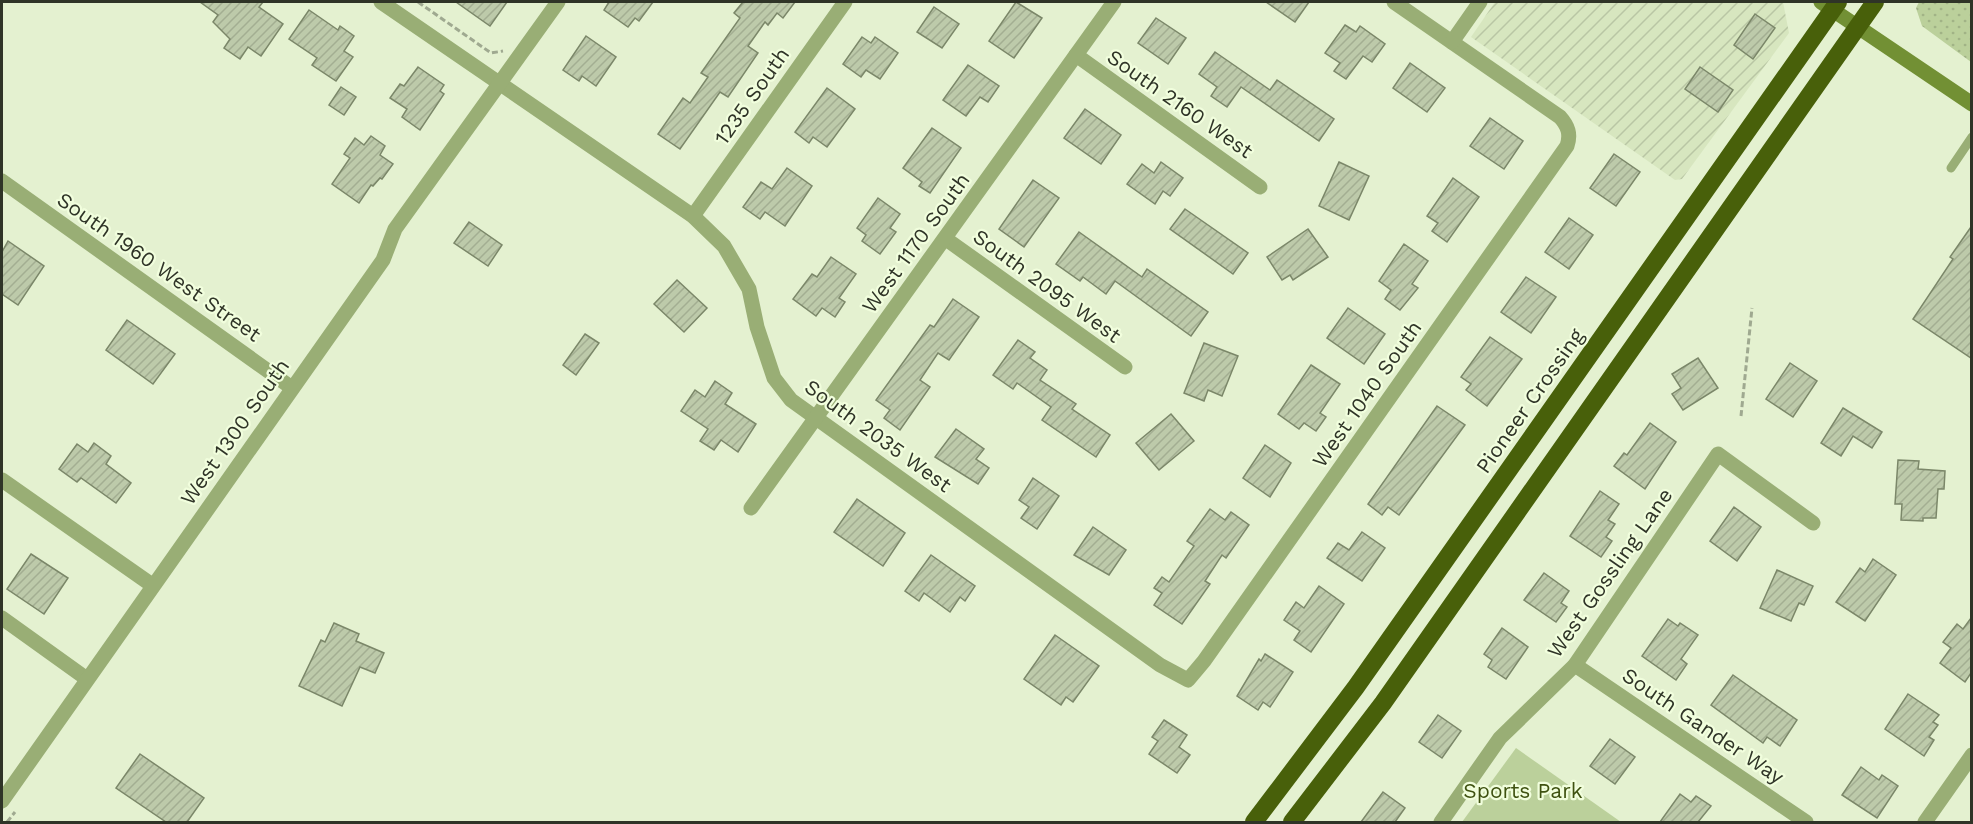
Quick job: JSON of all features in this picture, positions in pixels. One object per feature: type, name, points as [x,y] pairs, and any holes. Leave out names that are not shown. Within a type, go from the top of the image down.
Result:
[{"type":"highway","points":[[1292,822],[1383,703],[1875,2]]},
{"type":"highway","name":"Pioneer Crossing","points":[[1254,822],[1356,687],[1830,4]]},
{"type":"main road","points":[[1830,4],[1857,27],[1971,104]]},
{"type":"street","name":"South 2035 West","points":[[381,2],[693,216],[724,246],[749,289],[757,327],[774,378],[791,400],[1160,664],[1188,680]]},
{"type":"street","name":"West 1300 South","points":[[2,801],[383,260],[395,229],[558,2]]},
{"type":"street","name":"1235 South","points":[[693,216],[845,2]]},
{"type":"street","name":"West 1170 South","points":[[751,508],[1114,2]]},
{"type":"street","points":[[1394,2],[1452,42],[1480,2]]},
{"type":"street","name":"West 1040 South","points":[[1188,680],[1204,661],[1567,146],[1568,129],[1560,117],[1452,42]]},
{"type":"street","name":"South 2160 West","points":[[1076,56],[1260,187]]},
{"type":"street","name":"South 1960 West Street","points":[[2,181],[292,388]]},
{"type":"street","name":"South 2095 West","points":[[946,238],[1125,367]]},
{"type":"street","name":"West Gossling Lane","points":[[1441,822],[1500,738],[1575,665],[1718,454],[1813,523]]},
{"type":"street","points":[[2,480],[152,585]]},
{"type":"street","points":[[2,618],[87,679]]},
{"type":"street","name":"South Gander Way","points":[[1575,665],[1806,822]]},
{"type":"street","points":[[1925,822],[1971,755]]},
{"type":"lane","points":[[1951,168],[1971,137]]},
{"type":"path","points":[[418,2],[491,53],[496,54],[505,50]]},
{"type":"path","points":[[1741,416],[1752,308]]},
{"type":"shaded area","points":[[1495,2],[1783,2],[1789,33],[1682,179],[1675,180],[1471,37]]},
{"type":"green space","points":[[1919,2],[1971,2],[1971,62],[1922,26],[1916,8]]},
{"type":"green space","name":"Sports Park","points":[[1516,748],[1621,822],[1462,822]]},
{"type":"building","points":[[200,2],[263,2],[259,7],[283,24],[261,56],[248,47],[240,59],[224,48],[230,39],[213,22],[218,15]]},
{"type":"building","points":[[456,2],[507,2],[490,26]]},
{"type":"building","points":[[609,2],[653,2],[639,21],[635,18],[628,27],[604,10]]},
{"type":"building","points":[[743,2],[795,2],[783,18],[777,13],[768,25],[765,22],[748,46],[758,53],[728,97],[720,92],[680,149],[658,134],[683,98],[690,103],[708,77],[701,73],[740,18],[734,13]]},
{"type":"building","points":[[1016,2],[1042,18],[1014,58],[989,41]]},
{"type":"building","points":[[1266,2],[1309,2],[1295,22]]},
{"type":"building","points":[[934,7],[959,24],[942,48],[917,32]]},
{"type":"building","points":[[309,10],[338,30],[340,26],[354,36],[344,51],[353,57],[336,81],[312,65],[317,58],[289,39]]},
{"type":"building","points":[[1755,14],[1775,28],[1753,59],[1734,45]]},
{"type":"building","points":[[1156,18],[1186,38],[1168,64],[1138,43]]},
{"type":"building","points":[[1345,25],[1356,32],[1360,26],[1385,44],[1372,62],[1363,56],[1346,79],[1334,71],[1340,63],[1325,53]]},
{"type":"building","points":[[586,36],[616,57],[596,86],[582,76],[579,81],[563,70]]},
{"type":"building","points":[[862,37],[871,43],[875,37],[898,53],[880,79],[866,70],[861,77],[843,64]]},
{"type":"building","points":[[1215,52],[1270,90],[1277,80],[1334,119],[1319,141],[1241,87],[1227,107],[1211,96],[1217,87],[1199,74]]},
{"type":"building","points":[[1410,63],[1445,88],[1427,112],[1393,88]]},
{"type":"building","points":[[968,65],[999,86],[988,102],[980,97],[966,116],[943,100]]},
{"type":"building","points":[[418,67],[444,85],[440,91],[444,94],[420,130],[402,117],[407,109],[390,98],[400,84],[404,86]]},
{"type":"building","points":[[1700,67],[1733,90],[1718,112],[1685,89]]},
{"type":"building","points":[[341,87],[356,97],[344,115],[329,105]]},
{"type":"building","points":[[827,88],[855,109],[827,147],[813,137],[809,143],[795,132]]},
{"type":"building","points":[[1085,109],[1121,135],[1101,164],[1064,138]]},
{"type":"building","points":[[1490,118],[1523,141],[1504,169],[1470,146]]},
{"type":"building","points":[[932,128],[961,148],[930,193],[919,186],[922,182],[903,168]]},
{"type":"building","points":[[371,136],[385,146],[380,155],[393,164],[382,179],[380,178],[373,186],[371,185],[359,203],[332,184],[350,158],[344,154],[355,138],[364,145]]},
{"type":"building","points":[[1614,154],[1640,172],[1616,206],[1590,188]]},
{"type":"building","points":[[1161,162],[1183,178],[1170,196],[1163,191],[1155,204],[1127,184],[1142,164],[1154,173]]},
{"type":"building","points":[[1339,162],[1369,176],[1349,220],[1319,206]]},
{"type":"building","points":[[787,168],[812,186],[785,226],[765,212],[760,219],[743,207],[761,182],[772,189]]},
{"type":"building","points":[[1453,178],[1479,197],[1447,242],[1432,231],[1438,223],[1427,216]]},
{"type":"building","points":[[1033,180],[1059,198],[1024,247],[999,229]]},
{"type":"building","points":[[878,198],[900,214],[890,228],[896,232],[880,254],[862,241],[866,235],[857,228]]},
{"type":"building","points":[[1185,209],[1248,253],[1233,274],[1170,229]]},
{"type":"building","points":[[1569,218],[1593,235],[1569,269],[1545,252]]},
{"type":"building","points":[[469,222],[502,245],[488,266],[454,243]]},
{"type":"building","points":[[1971,227],[1971,358],[1913,319],[1953,259],[1950,257]]},
{"type":"building","points":[[1308,229],[1328,257],[1293,280],[1290,275],[1282,280],[1267,257]]},
{"type":"building","points":[[1079,232],[1142,277],[1147,269],[1208,312],[1191,336],[1115,281],[1106,294],[1083,277],[1080,281],[1056,264]]},
{"type":"building","points":[[8,241],[44,266],[18,305],[2,294],[2,252]]},
{"type":"building","points":[[1404,244],[1428,261],[1412,284],[1418,288],[1400,310],[1385,299],[1391,290],[1379,281]]},
{"type":"building","points":[[831,257],[856,274],[839,298],[845,302],[835,317],[822,308],[816,316],[793,299],[812,274],[817,277]]},
{"type":"building","points":[[1526,277],[1556,297],[1531,333],[1501,312]]},
{"type":"building","points":[[677,280],[707,308],[684,332],[654,304]]},
{"type":"building","points":[[953,299],[979,317],[949,360],[938,353],[920,380],[930,387],[900,430],[884,418],[890,410],[876,400],[930,325],[934,327]]},
{"type":"building","points":[[1348,308],[1385,334],[1364,364],[1327,338]]},
{"type":"building","points":[[127,320],[175,354],[153,384],[106,350]]},
{"type":"building","points":[[585,334],[599,343],[576,375],[563,365]]},
{"type":"building","points":[[1490,337],[1522,359],[1487,406],[1466,390],[1471,384],[1461,377]]},
{"type":"building","points":[[1018,340],[1035,352],[1030,358],[1047,370],[1040,380],[1076,404],[1072,409],[1110,435],[1096,457],[1042,420],[1051,407],[1017,383],[1013,389],[993,375]]},
{"type":"building","points":[[1204,343],[1238,356],[1222,396],[1208,390],[1204,401],[1184,393]]},
{"type":"building","points":[[1698,358],[1718,388],[1683,410],[1672,394],[1681,388],[1672,374]]},
{"type":"building","points":[[1790,363],[1817,381],[1793,417],[1766,399]]},
{"type":"building","points":[[1311,365],[1340,384],[1320,413],[1326,417],[1316,431],[1304,423],[1299,429],[1278,414]]},
{"type":"building","points":[[715,381],[732,393],[725,404],[756,424],[738,452],[721,440],[714,450],[700,441],[708,429],[681,411],[695,390],[705,397]]},
{"type":"building","points":[[1437,406],[1465,425],[1399,515],[1388,507],[1382,515],[1368,504]]},
{"type":"building","points":[[1843,408],[1882,432],[1872,448],[1853,436],[1841,456],[1821,443]]},
{"type":"building","points":[[1171,414],[1194,441],[1159,470],[1136,443]]},
{"type":"building","points":[[1650,423],[1676,442],[1645,489],[1614,466],[1624,453],[1627,455]]},
{"type":"building","points":[[956,429],[984,449],[976,459],[989,468],[978,484],[935,457]]},
{"type":"building","points":[[94,443],[111,456],[106,464],[131,483],[116,503],[81,478],[77,482],[59,469],[77,444],[88,452]]},
{"type":"building","points":[[1265,445],[1291,463],[1270,497],[1243,478]]},
{"type":"building","points":[[1898,460],[1919,461],[1918,469],[1945,471],[1944,489],[1938,489],[1936,518],[1923,518],[1923,521],[1901,520],[1902,504],[1895,504]]},
{"type":"building","points":[[1033,478],[1059,496],[1037,529],[1021,518],[1029,507],[1019,500]]},
{"type":"building","points":[[1600,491],[1619,504],[1608,520],[1615,524],[1606,537],[1612,541],[1601,557],[1570,536]]},
{"type":"building","points":[[857,499],[905,533],[883,566],[834,532]]},
{"type":"building","points":[[1734,507],[1761,527],[1737,561],[1710,541]]},
{"type":"building","points":[[1210,509],[1225,520],[1231,512],[1249,525],[1226,558],[1222,555],[1205,581],[1210,584],[1182,624],[1154,605],[1162,593],[1154,588],[1162,577],[1169,582],[1194,546],[1187,541]]},
{"type":"building","points":[[1093,527],[1126,550],[1109,575],[1074,555]]},
{"type":"building","points":[[1362,532],[1385,548],[1362,581],[1327,558],[1338,543],[1349,550]]},
{"type":"building","points":[[31,554],[68,578],[44,614],[7,589]]},
{"type":"building","points":[[931,555],[975,586],[965,601],[960,597],[950,612],[924,593],[919,601],[905,591]]},
{"type":"building","points":[[1873,559],[1896,575],[1865,621],[1836,602],[1860,568],[1865,572]]},
{"type":"building","points":[[1777,570],[1813,586],[1804,605],[1799,603],[1791,621],[1760,608]]},
{"type":"building","points":[[1544,573],[1569,591],[1561,603],[1567,607],[1556,622],[1524,600]]},
{"type":"building","points":[[1319,586],[1344,604],[1311,652],[1294,640],[1300,631],[1284,620],[1296,602],[1304,608]]},
{"type":"building","points":[[1971,618],[1971,673],[1965,682],[1940,663],[1951,648],[1943,642],[1957,624],[1963,629]]},
{"type":"building","points":[[1668,619],[1678,626],[1680,623],[1698,635],[1681,659],[1687,664],[1676,680],[1642,656]]},
{"type":"building","points":[[334,623],[359,634],[356,641],[384,653],[375,673],[360,667],[342,706],[299,686],[321,640],[325,642]]},
{"type":"building","points":[[1502,628],[1528,647],[1506,679],[1488,667],[1492,660],[1484,654]]},
{"type":"building","points":[[1055,635],[1099,666],[1073,702],[1066,697],[1061,705],[1024,679]]},
{"type":"building","points":[[1265,654],[1293,672],[1270,707],[1263,702],[1258,710],[1237,696],[1259,659],[1261,661]]},
{"type":"building","points":[[1733,675],[1797,720],[1780,746],[1767,737],[1763,743],[1711,705]]},
{"type":"building","points":[[1908,694],[1939,715],[1933,722],[1938,725],[1929,737],[1934,740],[1924,756],[1885,729]]},
{"type":"building","points":[[1438,715],[1461,731],[1442,758],[1419,742]]},
{"type":"building","points":[[1164,720],[1187,735],[1179,747],[1190,755],[1177,773],[1149,754],[1158,741],[1152,737]]},
{"type":"building","points":[[1610,739],[1635,757],[1615,784],[1590,766]]},
{"type":"building","points":[[140,754],[204,798],[187,822],[166,822],[116,788]]},
{"type":"building","points":[[1861,767],[1879,780],[1882,775],[1898,786],[1877,818],[1842,795]]},
{"type":"building","points":[[1383,792],[1405,808],[1395,822],[1361,822]]},
{"type":"building","points":[[1680,794],[1691,802],[1696,796],[1711,806],[1698,822],[1660,822]]}]
